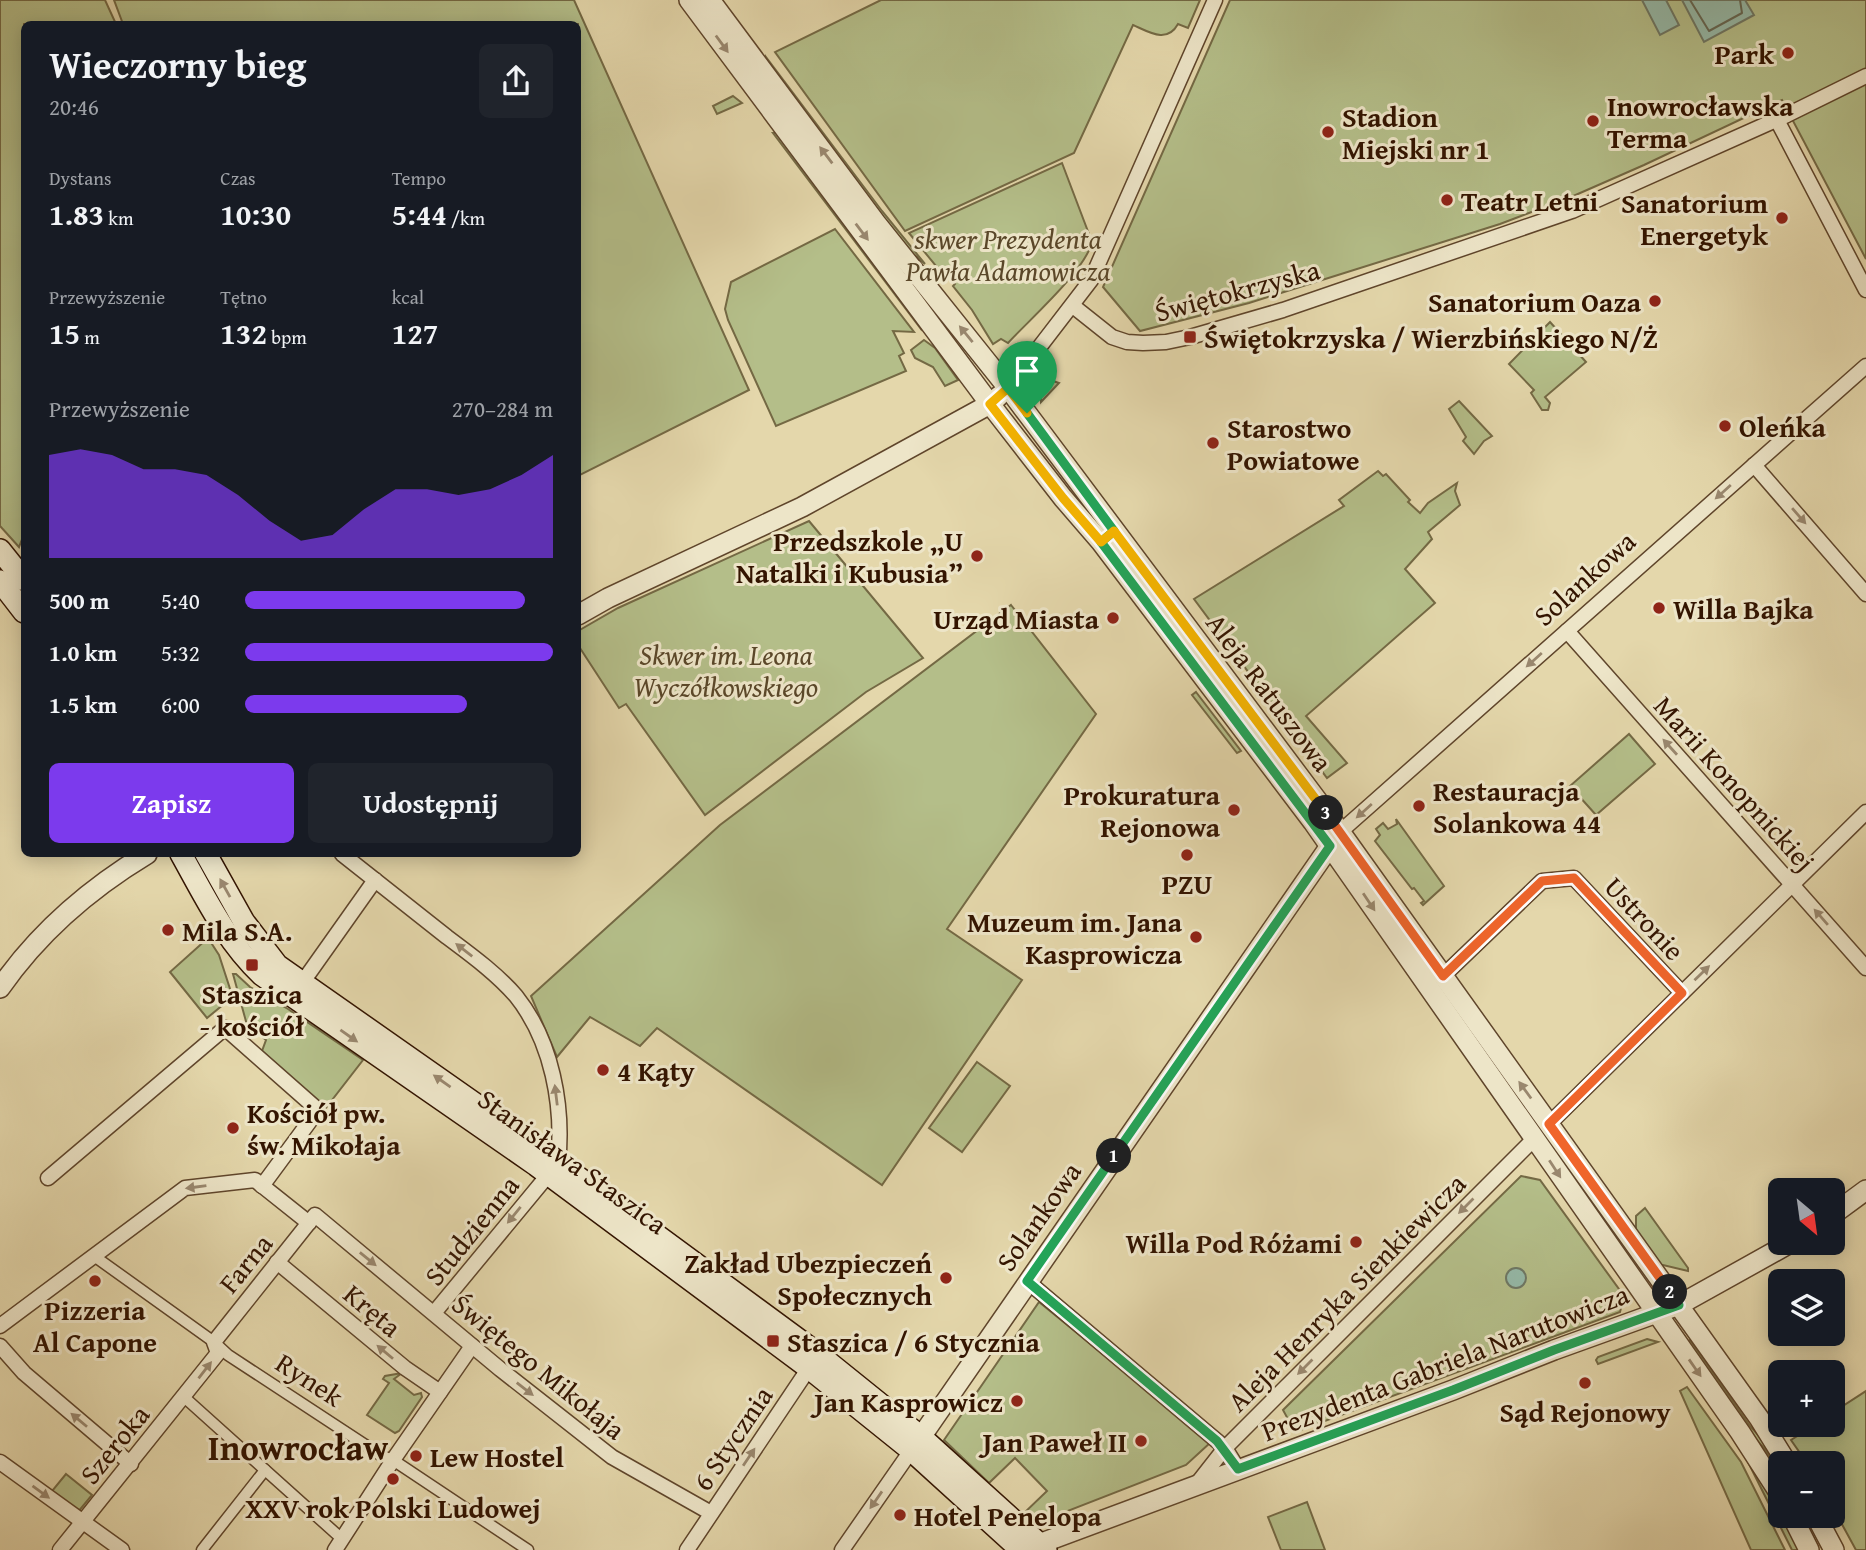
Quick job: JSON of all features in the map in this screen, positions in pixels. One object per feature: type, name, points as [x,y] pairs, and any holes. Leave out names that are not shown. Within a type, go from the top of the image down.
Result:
[{"type":"main road","points":[[0,550],[21,576]]},
{"type":"main road","points":[[0,581],[21,608]]},
{"type":"main road","name":"Stanisława Staszica","points":[[183,857],[226,933],[242,955],[262,975],[553,1169]]},
{"type":"main road","name":"Stanisława Staszica","points":[[208,857],[244,922],[277,965],[813,1361],[916,1443],[1035,1549]]},
{"type":"street","name":"Aleja Ratuszowa","points":[[689,0],[1063,498],[1108,537]]},
{"type":"street","name":"Aleja Ratuszowa","points":[[710,0],[877,223],[1008,388],[1108,537],[1335,839],[1443,976],[1542,1131],[1562,1181],[1741,1432],[1768,1475]]},
{"type":"street","points":[[581,613],[802,507],[990,404],[1008,388],[1091,280],[1215,0]]},
{"type":"street","name":"Świętokrzyska","points":[[1073,306],[1111,337],[1127,342],[1166,342],[1190,337],[1283,310],[1538,224],[1777,120],[1866,76]]},
{"type":"street","points":[[1777,120],[1866,290]]},
{"type":"street","name":"Solankowa","points":[[842,1550],[1335,839],[1866,366]]},
{"type":"street","points":[[1754,465],[1866,594]]},
{"type":"street","name":"Marii Konopnickiej","points":[[1567,631],[1866,968]]},
{"type":"street","name":"Aleja Henryka Sienkiewicza","points":[[1196,1485],[1224,1448],[1866,812]]},
{"type":"street","name":"Aleja Ratuszowa","points":[[1335,839],[1542,1131],[1679,1305],[1780,1451]]},
{"type":"street","points":[[0,988],[55,923],[90,892],[143,857]]},
{"type":"street","points":[[346,857],[488,968],[526,1010],[551,1064],[555,1084],[560,1145],[553,1169]]},
{"type":"street","name":"Ustronie","points":[[1443,976],[1542,881],[1574,878],[1682,993]]},
{"type":"street","points":[[307,975],[375,880]]},
{"type":"street","points":[[0,1326],[186,1188],[255,1181],[262,1186],[318,1111],[225,1028],[48,1178]]},
{"type":"street","name":"Studzienna","points":[[434,1313],[553,1169]]},
{"type":"street","name":"Świętego Mikołaja","points":[[262,1186],[312,1219],[434,1313],[612,1457],[711,1513]]},
{"type":"street","points":[[1845,1205],[1866,1190]]},
{"type":"street","name":"Farna","points":[[214,1342],[312,1219]]},
{"type":"street","name":"Prezydenta Gabriela Narutowicza","points":[[1035,1549],[1238,1469],[1679,1305],[1769,1255]]},
{"type":"street","name":"Rynek","points":[[94,1256],[229,1355],[528,1550]]},
{"type":"street","name":"Kręta","points":[[277,1262],[405,1368],[440,1392]]},
{"type":"street","points":[[1027,1281],[1224,1448],[1238,1469]]},
{"type":"street","points":[[214,1342],[218,1353],[184,1397],[265,1470],[339,1545],[393,1460],[472,1346]]},
{"type":"street","points":[[0,1346],[24,1373],[131,1464]]},
{"type":"street","name":"6 Stycznia","points":[[687,1550],[813,1361]]},
{"type":"street","name":"Szeroka","points":[[60,1550],[184,1397]]},
{"type":"street","points":[[0,1462],[122,1550]]},
{"type":"street","points":[[202,1550],[265,1470]]},
{"type":"street","points":[[1798,1528],[1809,1550]]},
{"type":"street","points":[[1822,1528],[1833,1550]]},
{"type":"green space","points":[[0,0],[105,0],[115,21],[21,21],[19,547],[0,526]]},
{"type":"green space","points":[[114,0],[574,0],[749,390],[581,474],[581,21],[122,21]]},
{"type":"green space","points":[[881,0],[1200,0],[1188,28],[1178,24],[1169,34],[1157,35],[1133,25],[1074,153],[905,231],[775,52]]},
{"type":"green space","points":[[1230,0],[1866,0],[1866,259],[1782,100],[1644,165],[1500,224],[1249,303],[1140,331],[1103,287]]},
{"type":"green space","points":[[766,57],[925,264],[905,247],[766,65]]},
{"type":"green space","points":[[733,96],[742,103],[717,114],[713,106]]},
{"type":"green space","points":[[773,133],[776,133],[922,323],[921,329]]},
{"type":"green space","name":"skwer Prezydenta Pawła Adamowicza","points":[[1062,163],[1092,242],[1079,267],[1042,308],[1008,343],[1001,339],[993,344],[953,286],[955,284],[948,275],[945,277],[909,233]]},
{"type":"green space","points":[[835,229],[914,332],[893,331],[904,353],[899,356],[906,371],[776,426],[728,320],[725,309],[731,282]]},
{"type":"green space","points":[[1550,322],[1586,362],[1545,397],[1550,403],[1548,410],[1542,410],[1531,393],[1534,390],[1509,364]]},
{"type":"green space","points":[[924,340],[935,348],[958,380],[945,386],[933,367],[915,358],[911,350]]},
{"type":"green space","points":[[1029,373],[1032,378],[1032,406],[1024,390]]},
{"type":"green space","points":[[1044,378],[1059,383],[1041,402],[1040,380]]},
{"type":"green space","points":[[1459,401],[1492,436],[1484,441],[1474,454],[1463,441],[1466,437],[1449,409]]},
{"type":"green space","points":[[1378,471],[1383,476],[1386,474],[1420,513],[1428,503],[1457,483],[1455,491],[1460,505],[1428,532],[1432,539],[1405,569],[1435,603],[1306,716],[1347,763],[1327,778],[1194,599],[1344,506],[1339,500]]},
{"type":"green space","name":"Skwer im. Leona Wyczółkowskiego","points":[[809,521],[923,658],[866,692],[705,815],[626,704],[619,708],[581,650],[581,629],[618,608]]},
{"type":"green space","points":[[1011,605],[1096,714],[947,929],[1022,980],[882,1185],[657,1028],[640,1046],[590,1017],[557,1057],[531,996],[720,825]]},
{"type":"green space","points":[[1196,692],[1241,751],[1237,753],[1192,695]]},
{"type":"green space","points":[[1629,734],[1655,764],[1596,815],[1570,786]]},
{"type":"green space","points":[[1396,819],[1444,886],[1423,905],[1421,903],[1424,901],[1375,841],[1380,835],[1376,829],[1383,823],[1388,829],[1397,824]]},
{"type":"green space","points":[[208,938],[219,955],[232,995],[207,1018],[170,972]]},
{"type":"green space","points":[[233,974],[363,1060],[325,1109],[262,1051],[266,1040],[247,1025]]},
{"type":"green space","points":[[977,1062],[1010,1086],[962,1152],[929,1128]]},
{"type":"green space","points":[[1521,1176],[1540,1180],[1624,1296],[1620,1312],[1295,1432],[1283,1410]]},
{"type":"green space","points":[[1645,1208],[1688,1271],[1659,1266],[1636,1232],[1636,1216]]},
{"type":"green space","points":[[1039,1302],[1211,1442],[1186,1465],[1037,1523],[1023,1514],[1047,1491],[1015,1458],[989,1483],[944,1440]]},
{"type":"green space","points":[[1647,1339],[1658,1342],[1598,1364],[1596,1360],[1598,1357]]},
{"type":"green space","points":[[1690,1340],[1750,1426],[1768,1446],[1771,1451],[1768,1451],[1768,1454],[1743,1425],[1685,1343]]},
{"type":"green space","points":[[402,1373],[394,1379],[414,1395],[421,1393],[422,1397],[395,1433],[367,1415],[389,1383],[383,1379],[385,1376]]},
{"type":"green space","points":[[1687,1387],[1741,1462],[1768,1516],[1768,1528],[1774,1528],[1785,1550],[1751,1550],[1680,1391]]},
{"type":"green space","points":[[1866,1391],[1866,1550],[1856,1550],[1844,1528],[1845,1451],[1799,1451],[1791,1440],[1796,1437],[1845,1437],[1845,1405]]},
{"type":"green space","points":[[1745,1456],[1768,1486],[1768,1502]]},
{"type":"green space","points":[[66,1474],[92,1495],[78,1512],[52,1491]]},
{"type":"green space","points":[[1307,1502],[1325,1550],[1281,1550],[1268,1517]]},
{"type":"green space","points":[[1781,1528],[1790,1528],[1801,1550],[1792,1550]]},
{"type":"water","points":[[1642,0],[1666,0],[1679,25],[1660,35]]},
{"type":"water","points":[[1682,0],[1745,0],[1754,15],[1704,42]]},
{"type":"water","points":[[1512,1268],[1520,1268],[1526,1278],[1520,1288],[1512,1288],[1506,1282],[1506,1274]]},
{"type":"place","name":"Park","points":[[1788,53]]},
{"type":"place","name":"Inowrocławska Terma","points":[[1593,121]]},
{"type":"place","name":"Stadion Miejski nr 1","points":[[1328,132]]},
{"type":"place","name":"Teatr Letni","points":[[1447,200]]},
{"type":"place","name":"Sanatorium Energetyk","points":[[1782,218]]},
{"type":"place","name":"Sanatorium Oaza","points":[[1655,301]]},
{"type":"place","name":"Świętokrzyska / Wierzbińskiego N/Ż","points":[[1190,337]]},
{"type":"place","name":"Oleńka","points":[[1725,426]]},
{"type":"place","name":"Starostwo Powiatowe","points":[[1213,443]]},
{"type":"place","name":"Przedszkole „U Natalki i Kubusia”","points":[[977,556]]},
{"type":"place","name":"Willa Bajka","points":[[1659,608]]},
{"type":"place","name":"Urząd Miasta","points":[[1113,618]]},
{"type":"place","name":"Restauracja Solankowa 44","points":[[1419,806]]},
{"type":"place","name":"Prokuratura Rejonowa","points":[[1234,810]]},
{"type":"place","name":"PZU","points":[[1187,855]]},
{"type":"place","name":"Mila S.A.","points":[[168,930]]},
{"type":"place","name":"Muzeum im. Jana Kasprowicza","points":[[1196,937]]},
{"type":"place","name":"Staszica - kościół","points":[[252,965]]},
{"type":"place","name":"4 Kąty","points":[[603,1070]]},
{"type":"place","name":"Kościół pw. św. Mikołaja","points":[[233,1128]]},
{"type":"place","name":"Willa Pod Różami","points":[[1356,1242]]},
{"type":"place","name":"Zakład Ubezpieczeń Społecznych","points":[[946,1278]]},
{"type":"place","name":"Pizzeria Al Capone","points":[[95,1281]]},
{"type":"place","name":"Staszica / 6 Stycznia","points":[[773,1341]]},
{"type":"place","name":"Sąd Rejonowy","points":[[1585,1383]]},
{"type":"place","name":"Jan Kasprowicz","points":[[1017,1401]]},
{"type":"place","name":"Jan Paweł II","points":[[1141,1441]]},
{"type":"place","name":"Lew Hostel","points":[[416,1456]]},
{"type":"place","name":"XXV rok Polski Ludowej","points":[[393,1479]]},
{"type":"place","name":"Hotel Penelopa","points":[[900,1515]]},
{"type":"district","name":"Inowrocław","points":[[298,1447]]},
{"type":"route","points":[[1027,413],[1008,388],[990,404],[1101,542],[1114,531],[1326,812],[1443,976],[1542,881],[1574,878],[1682,993],[1549,1124],[1679,1305],[1238,1469],[1217,1441],[1027,1281],[1330,846],[1101,542],[1114,531],[1027,413]]}]
